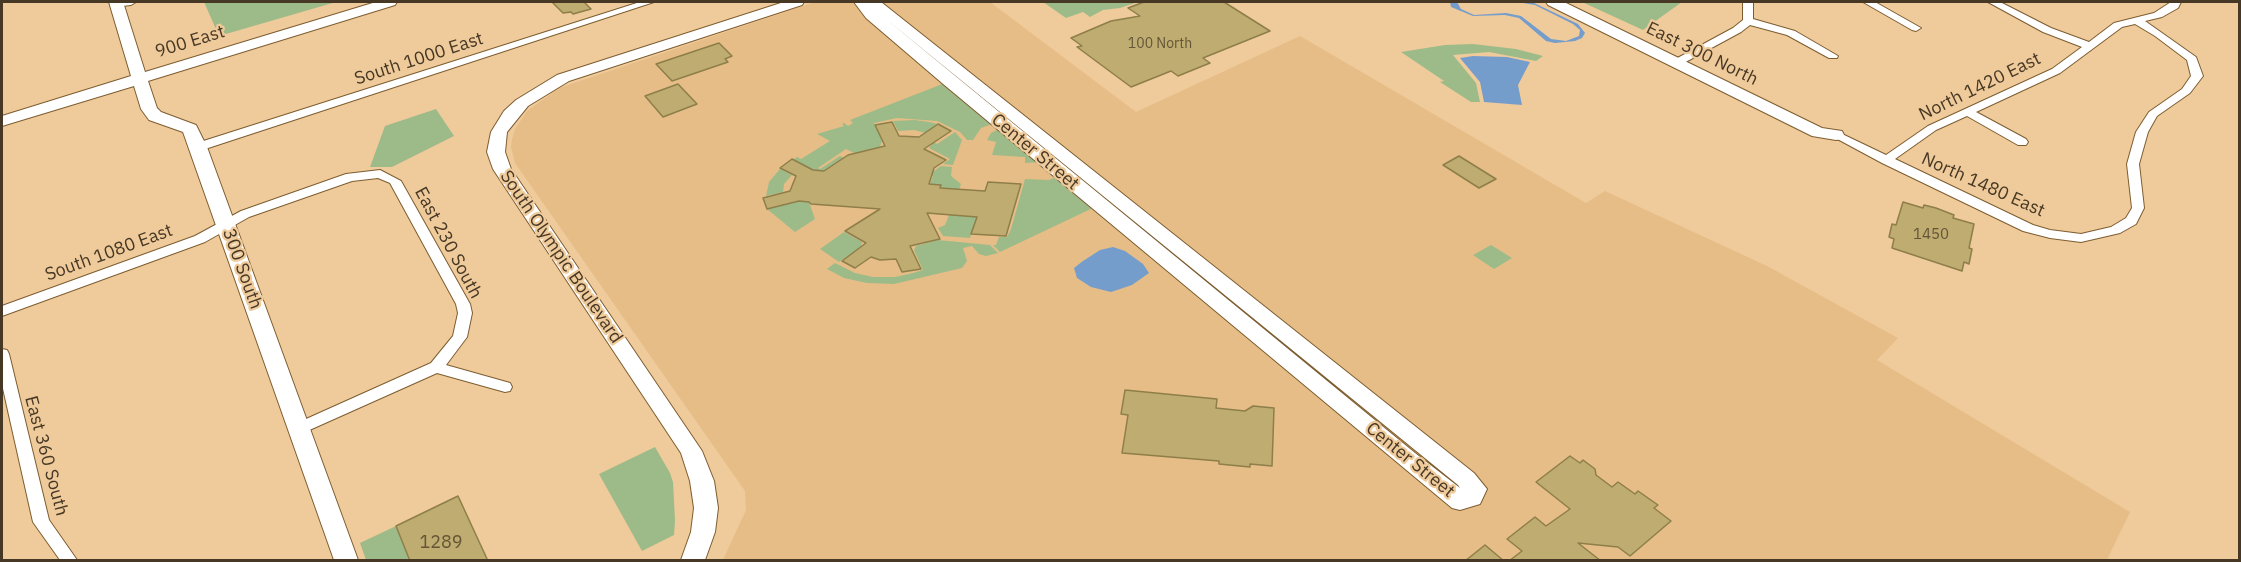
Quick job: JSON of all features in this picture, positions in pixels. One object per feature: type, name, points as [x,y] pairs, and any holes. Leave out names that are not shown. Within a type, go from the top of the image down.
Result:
[{"type":"street","name":"900 East","points":[[2,121],[390,2]]},
{"type":"street","name":"South 1000 East","points":[[198,147],[649,2]]},
{"type":"street","name":"South Olympic Boulevard","points":[[693,561],[703,532],[706,508],[702,482],[691,452],[502,170],[496,152],[499,132],[510,115],[539,91],[563,78],[784,4],[797,2]]},
{"type":"street","name":"Center Street","points":[[861,2],[871,15],[892,25]]},
{"type":"street","name":"Center Street","points":[[873,2],[892,25],[1416,453]]},
{"type":"street","name":"East 300 North","points":[[1552,2],[1681,60]]},
{"type":"street","name":"East 300 North","points":[[1570,2],[1818,132],[1836,135],[1886,160]]},
{"type":"street","points":[[1748,2],[1748,21]]},
{"type":"street","points":[[1868,2],[1916,28]]},
{"type":"street","points":[[1993,2],[2047,30],[2090,46]]},
{"type":"street","name":"North 1420 East","points":[[1886,160],[1932,128],[2056,71],[2118,25],[2158,15],[2174,6],[2176,2]]},
{"type":"street","name":"300 South","points":[[121,3],[149,109],[155,116],[190,129],[198,147],[346,561]]},
{"type":"street","points":[[1681,60],[1737,30],[1748,21]]},
{"type":"street","points":[[1748,21],[1791,33],[1833,56]]},
{"type":"street","name":"North 1480 East","points":[[1886,160],[2028,228],[2050,234],[2081,238],[2115,230],[2131,221],[2138,208],[2133,164],[2142,132],[2152,114],[2186,91],[2197,76],[2192,58],[2137,21]]},
{"type":"street","points":[[1967,112],[2022,142]]},
{"type":"street","name":"South 1080 East","points":[[2,311],[200,239],[245,214],[350,177],[380,174]]},
{"type":"street","name":"East 230 South","points":[[380,174],[395,181],[463,304],[465,313],[460,337],[436,367]]},
{"type":"street","name":"East 360 South","points":[[2,354],[6,402],[41,522],[69,561]]},
{"type":"street","points":[[300,428],[436,367],[505,387]]},
{"type":"shaded area","points":[[815,2],[990,2],[1136,112],[1300,36],[1586,203],[1605,191],[1767,266],[1898,338],[1877,360],[2130,512],[2107,560],[723,560],[746,510],[745,491],[515,163],[511,147],[512,139],[515,129],[527,111],[559,88]]},
{"type":"green space","points":[[204,2],[336,2],[219,36]]},
{"type":"green space","points":[[1043,2],[1138,2],[1120,8],[1103,10],[1090,17],[1083,12],[1066,18]]},
{"type":"green space","points":[[1582,2],[1682,2],[1643,30]]},
{"type":"green space","points":[[1473,44],[1516,49],[1543,56],[1536,61],[1489,52],[1453,55],[1476,83],[1480,102],[1471,102],[1401,52],[1445,45]]},
{"type":"green space","points":[[945,83],[992,124],[981,128],[973,140],[967,140],[960,132],[937,121],[897,118],[874,123],[882,141],[880,147],[854,153],[846,149],[818,168],[820,169],[840,156],[844,158],[824,171],[813,170],[793,160],[797,157],[801,159],[830,141],[817,134],[844,126],[842,124],[844,123],[848,126],[853,123],[850,120]]},
{"type":"green space","points":[[436,109],[454,136],[392,167],[370,167],[385,126]]},
{"type":"green space","points":[[915,120],[938,124],[926,133],[914,130],[898,131],[893,121]]},
{"type":"green space","points":[[999,129],[1041,162],[1025,163],[1025,157],[992,155],[996,142],[987,140],[991,133]]},
{"type":"green space","points":[[955,132],[962,140],[953,165],[943,164],[950,159],[929,148],[934,142],[937,144]]},
{"type":"green space","points":[[921,164],[934,171],[941,166],[952,167],[951,176],[961,184],[959,190],[940,190],[941,185],[930,184],[933,176],[914,174]]},
{"type":"green space","points":[[780,169],[792,175],[784,184],[783,192],[766,196],[769,182]]},
{"type":"green space","points":[[1058,176],[1095,207],[1000,252],[993,245],[996,245],[999,237],[1007,237],[1011,229],[1025,179],[1049,180]]},
{"type":"green space","points":[[798,201],[809,202],[815,219],[795,232],[767,209]]},
{"type":"green space","points":[[978,213],[970,238],[943,236],[938,228],[945,225],[949,215]]},
{"type":"green space","points":[[844,232],[862,242],[861,247],[839,262],[820,249]]},
{"type":"green space","points":[[938,240],[990,245],[998,253],[986,256],[979,254],[972,246],[963,248],[967,261],[962,268],[894,284],[867,283],[844,278],[827,269],[835,263],[855,273],[873,277],[895,277],[913,273],[923,270],[914,250],[916,246]]},
{"type":"green space","points":[[1491,245],[1512,258],[1494,269],[1473,255]]},
{"type":"green space","points":[[655,447],[673,482],[674,535],[642,551],[599,474]]},
{"type":"green space","points":[[396,526],[410,560],[366,560],[360,543]]},
{"type":"water","points":[[1450,2],[1457,2],[1461,9],[1474,15],[1506,13],[1521,16],[1551,39],[1566,41],[1579,36],[1580,30],[1573,24],[1535,5],[1517,2],[1534,3],[1578,24],[1585,33],[1582,38],[1575,41],[1555,43],[1546,41],[1519,18],[1505,15],[1473,16],[1451,7]]},
{"type":"water","points":[[1507,57],[1530,62],[1518,85],[1522,105],[1484,102],[1480,82],[1460,58]]},
{"type":"water","points":[[1113,247],[1125,251],[1143,264],[1149,273],[1132,285],[1111,292],[1091,287],[1077,278],[1074,268],[1100,250]]},
{"type":"building","points":[[552,2],[584,2],[591,9],[573,14],[563,13]]},
{"type":"building","points":[[1144,2],[1224,2],[1270,31],[1203,58],[1210,63],[1178,76],[1171,71],[1131,87],[1077,47],[1082,46],[1071,38],[1111,21],[1140,16],[1128,8]]},
{"type":"building","points":[[719,43],[732,56],[725,59],[728,62],[672,81],[656,64]]},
{"type":"building","points":[[678,84],[697,104],[663,117],[645,96]]},
{"type":"building","points":[[892,122],[899,136],[919,137],[938,124],[951,131],[924,149],[946,160],[934,168],[929,184],[941,185],[940,188],[985,191],[988,182],[1021,184],[1006,236],[971,234],[977,217],[927,213],[940,239],[910,246],[921,269],[902,272],[896,259],[880,260],[871,257],[855,268],[842,261],[866,243],[845,231],[880,209],[811,204],[799,201],[767,209],[763,198],[790,191],[796,176],[780,168],[792,159],[813,170],[824,171],[848,155],[885,146],[875,125]]},
{"type":"building","points":[[1459,156],[1496,179],[1479,188],[1443,165]]},
{"type":"building","points":[[1903,202],[1923,208],[1924,205],[1936,208],[1954,215],[1953,218],[1974,224],[1969,248],[1972,249],[1969,264],[1964,262],[1962,271],[1892,248],[1894,239],[1889,237],[1892,224],[1896,225]]},
{"type":"building","points":[[1125,390],[1217,399],[1216,408],[1245,411],[1253,406],[1274,408],[1272,466],[1250,464],[1250,467],[1219,464],[1219,461],[1122,453],[1128,415],[1121,414]]},
{"type":"building","points":[[1570,456],[1580,463],[1583,460],[1595,469],[1596,475],[1612,487],[1618,482],[1635,494],[1638,491],[1658,505],[1654,508],[1671,521],[1630,556],[1618,547],[1578,543],[1601,561],[1509,561],[1522,551],[1507,539],[1535,517],[1546,526],[1570,509],[1536,482]]},
{"type":"building","points":[[458,496],[488,561],[410,561],[396,526]]},
{"type":"building","points":[[1485,545],[1504,561],[1465,561]]}]
